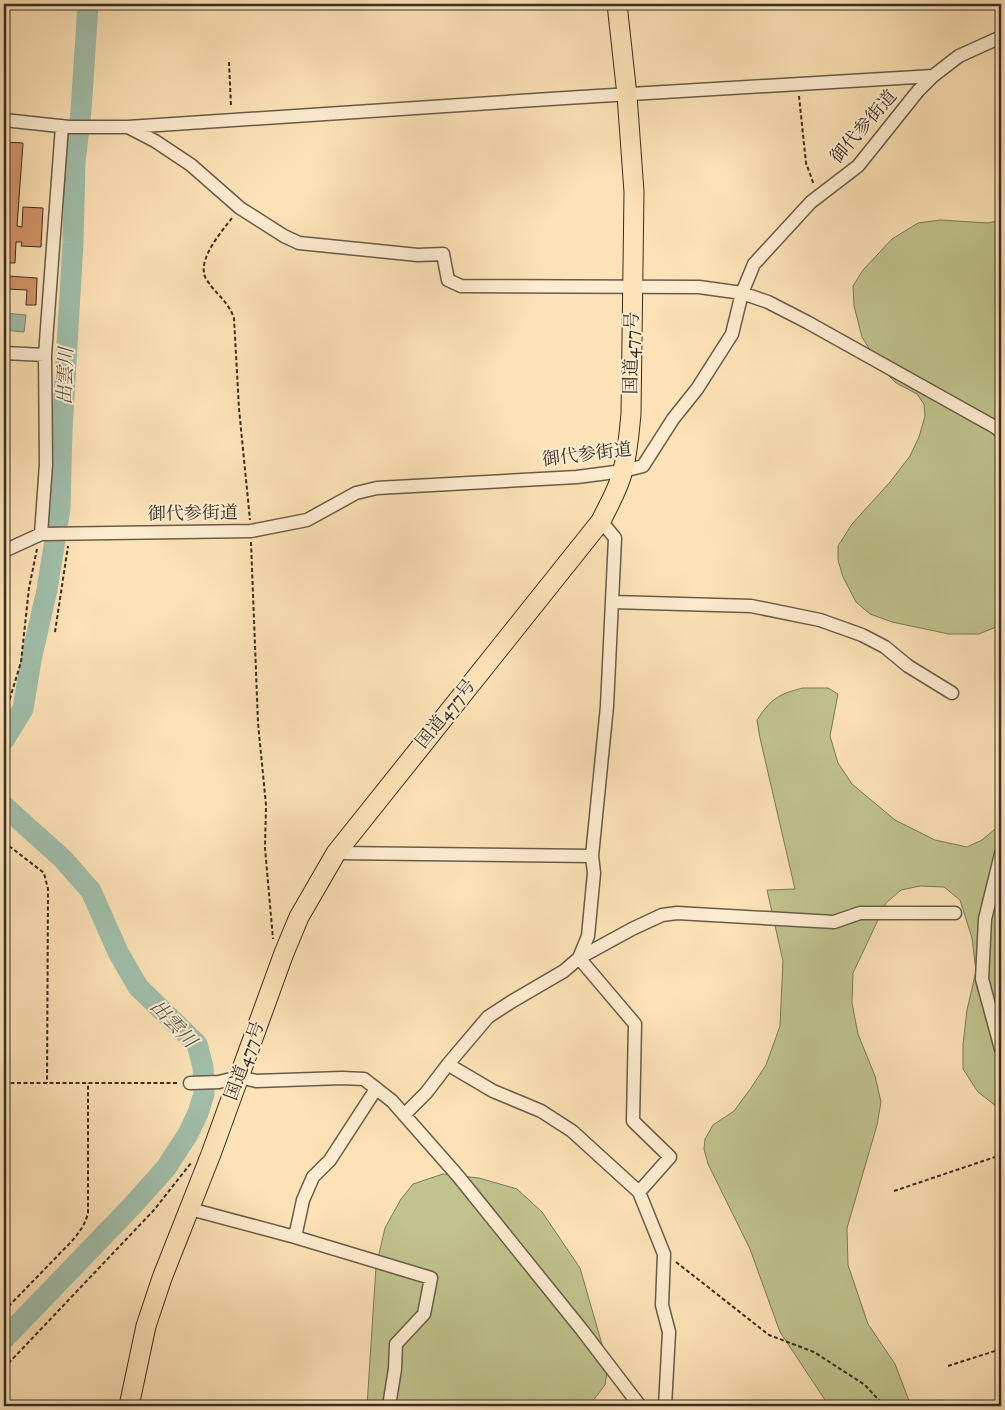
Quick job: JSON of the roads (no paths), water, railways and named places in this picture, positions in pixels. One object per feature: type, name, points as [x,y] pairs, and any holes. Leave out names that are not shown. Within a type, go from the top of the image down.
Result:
[{"type":"highway","name":"国道477号","points":[[129,1406],[146,1326],[162,1278],[190,1209],[284,952],[299,917],[336,853],[601,521],[615,494],[623,471],[628,447],[631,414],[634,192],[627,94],[617,4]]},
{"type":"street","name":"御代参街道","points":[[4,551],[44,534],[251,531],[307,520],[356,493],[377,488],[577,477],[623,471],[643,466],[673,419],[697,389],[732,334],[742,293],[754,264],[811,202],[858,166],[918,91],[933,76],[959,56],[1001,38]]},
{"type":"street","points":[[4,120],[97,128],[128,127],[933,76]]},
{"type":"street","points":[[44,534],[46,355],[65,126]]},
{"type":"street","points":[[128,127],[156,141],[191,165],[240,208],[284,236],[299,243],[418,255],[442,254],[448,280],[462,286],[699,287],[742,293],[768,302],[807,322],[995,426],[1001,432]]},
{"type":"street","points":[[4,353],[46,355]]},
{"type":"street","points":[[579,958],[588,936],[594,873],[592,856],[608,706],[615,538],[601,521]]},
{"type":"street","points":[[613,602],[752,606],[820,620],[862,635],[885,647],[908,666],[952,693]]},
{"type":"street","points":[[336,853],[592,856]]},
{"type":"street","points":[[1001,854],[985,919],[982,980],[1001,1049]]},
{"type":"street","points":[[404,1115],[426,1093],[488,1017],[564,971],[579,958],[662,915],[677,913],[834,922],[860,913],[955,913]]},
{"type":"street","points":[[579,958],[635,1024],[633,1120],[670,1157],[639,1192]]},
{"type":"street","points":[[449,1063],[454,1068],[493,1091],[542,1111],[572,1131],[639,1192],[664,1254],[662,1305],[669,1332],[665,1406]]},
{"type":"street","points":[[190,1083],[219,1082],[239,1077],[256,1081],[364,1079],[392,1101],[458,1176],[576,1322],[640,1406]]},
{"type":"street","points":[[295,1237],[303,1200],[313,1177],[330,1160],[376,1089]]},
{"type":"street","points":[[190,1209],[295,1237],[431,1278],[424,1314],[396,1344],[395,1369],[389,1406]]},
{"type":"waterway","name":"出雲川","points":[[4,740],[23,709],[31,660],[47,590],[60,508],[62,430],[73,243],[75,162],[81,111],[88,4]]},
{"type":"waterway","name":"出雲川","points":[[4,806],[63,859],[91,891],[118,952],[138,987],[197,1044],[203,1067],[204,1094],[188,1134],[166,1168],[4,1339]]}]
